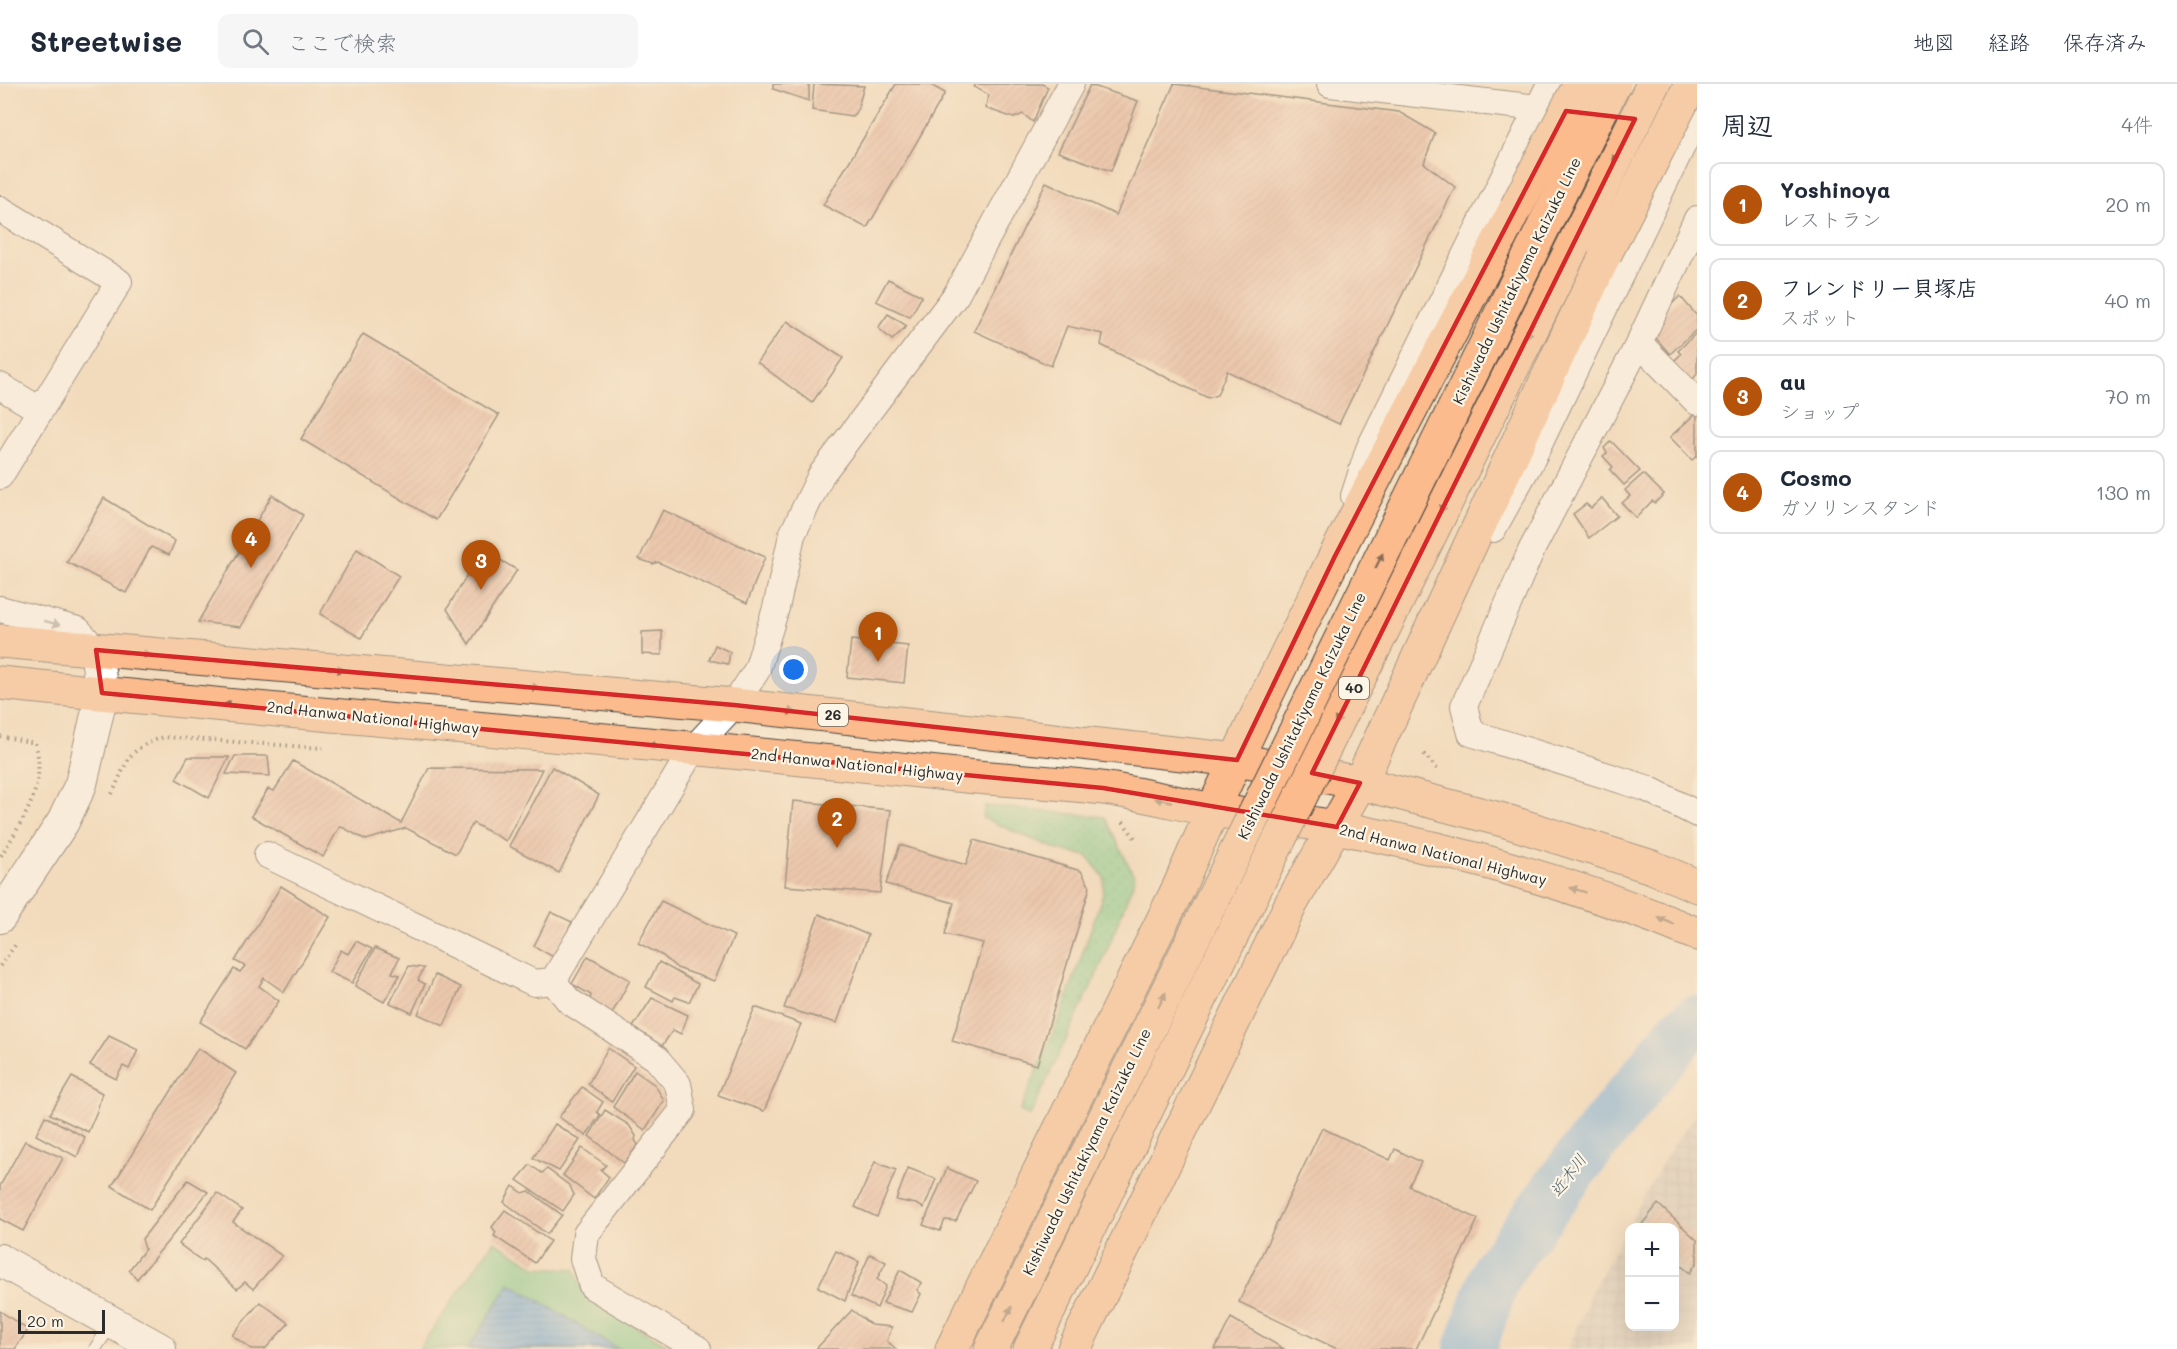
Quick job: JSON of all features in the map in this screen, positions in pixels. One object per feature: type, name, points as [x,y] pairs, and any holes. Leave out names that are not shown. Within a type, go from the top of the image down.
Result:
[{"type":"main road","points":[[952,1349],[1179,887],[1212,810],[1335,556],[1580,84]]},
{"type":"main road","name":"Kishiwada Ushitakiyama Kaizuka Line","points":[[991,1349],[1614,84]]},
{"type":"main road","name":"40","points":[[1030,1349],[1653,84]]},
{"type":"main road","points":[[1074,1349],[1292,902],[1337,827],[1360,783],[1605,254],[1691,84]]},
{"type":"main road","name":"26","points":[[0,641],[734,705],[1237,760],[1360,783],[1503,820],[1652,867],[1697,886]]},
{"type":"main road","name":"2nd Hanwa National Highway","points":[[0,683],[819,759],[961,776],[1103,788],[1212,810],[1337,827],[1410,843],[1634,908],[1697,934]]},
{"type":"street","points":[[553,981],[693,749],[734,705],[757,670],[776,608],[792,534],[821,475],[956,295],[1071,84]]},
{"type":"street","points":[[1330,84],[1539,108],[1695,122],[1533,457],[1422,652]]},
{"type":"street","points":[[1335,556],[1369,449],[1550,84]]},
{"type":"street","points":[[0,208],[119,282],[0,476]]},
{"type":"street","points":[[1697,219],[1639,343],[1531,551],[1464,706],[1471,733],[1646,788],[1697,814]]},
{"type":"street","points":[[1639,343],[1697,402]]},
{"type":"street","points":[[0,386],[40,410]]},
{"type":"street","points":[[0,609],[78,630],[96,650],[102,693],[81,784],[63,822],[0,917]]},
{"type":"street","points":[[0,701],[38,687]]},
{"type":"street","points":[[267,855],[534,983],[553,981]]},
{"type":"street","points":[[553,981],[569,1001],[656,1058],[678,1084],[683,1110],[586,1234],[583,1259],[592,1286],[698,1349]]},
{"type":"street","points":[[0,1260],[160,1349]]},
{"type":"lane","points":[[95,1349],[113,1322]]},
{"type":"path","points":[[0,736],[35,743],[39,757],[37,785],[26,816],[0,857]]},
{"type":"highlighted area","points":[[1566,111],[1635,119],[1312,773],[1360,783],[1337,827],[1103,788],[102,693],[96,650],[734,705],[1237,760],[1335,556]]},
{"type":"shaded area","points":[[1697,1112],[1697,1349],[1568,1349],[1592,1290],[1625,1231],[1625,1331],[1679,1331],[1679,1223],[1629,1223],[1671,1148]]},
{"type":"green space","points":[[985,806],[1105,817],[1135,878],[1102,963],[1030,1116],[1020,1111],[1065,1004],[1103,894],[1104,877],[1087,856],[1058,850],[983,818]]},
{"type":"green space","points":[[494,1241],[536,1267],[575,1269],[584,1296],[674,1349],[419,1349]]},
{"type":"water","points":[[510,1283],[618,1349],[468,1349]]},
{"type":"building","points":[[773,84],[809,84],[809,101],[773,89]]},
{"type":"building","points":[[814,84],[864,86],[857,111],[852,116],[812,110]]},
{"type":"building","points":[[896,84],[929,84],[945,93],[867,228],[823,205]]},
{"type":"building","points":[[976,84],[1042,84],[1048,87],[1033,122],[1023,114],[1014,118],[985,108],[989,95],[974,87]]},
{"type":"building","points":[[1174,84],[1399,112],[1435,133],[1424,163],[1455,187],[1339,424],[1227,371],[1217,395],[1208,398],[1101,345],[1103,334],[1067,326],[1051,366],[974,331],[1046,182],[1116,215]]},
{"type":"building","points":[[1090,85],[1138,101],[1111,171],[1058,152]]},
{"type":"building","points":[[888,279],[922,296],[910,317],[876,301]]},
{"type":"building","points":[[1680,296],[1697,316],[1697,329],[1670,354],[1654,336],[1662,324],[1661,315]]},
{"type":"building","points":[[888,314],[907,326],[892,340],[878,328]]},
{"type":"building","points":[[787,321],[843,358],[812,403],[757,362]]},
{"type":"building","points":[[1697,332],[1697,374],[1691,382],[1673,362],[1681,354],[1678,351]]},
{"type":"building","points":[[363,334],[499,415],[436,520],[301,439]]},
{"type":"building","points":[[1695,414],[1697,417],[1697,456],[1692,460],[1670,437]]},
{"type":"building","points":[[1611,441],[1640,471],[1624,485],[1610,470],[1613,467],[1603,456],[1607,453],[1604,448]]},
{"type":"building","points":[[1643,474],[1664,494],[1655,503],[1652,501],[1636,518],[1622,503],[1630,496],[1625,490]]},
{"type":"building","points":[[272,495],[303,515],[241,627],[198,622]]},
{"type":"building","points":[[104,498],[175,541],[169,555],[151,547],[126,593],[67,562]]},
{"type":"building","points":[[1602,498],[1617,516],[1589,538],[1573,514],[1586,504],[1591,508]]},
{"type":"building","points":[[663,510],[765,557],[747,603],[658,562],[653,564],[639,559]]},
{"type":"building","points":[[357,549],[399,576],[361,638],[320,614]]},
{"type":"building","points":[[482,549],[517,570],[469,644],[447,609]]},
{"type":"building","points":[[662,631],[662,655],[642,654],[642,632]]},
{"type":"building","points":[[851,640],[908,646],[904,683],[847,677]]},
{"type":"building","points":[[715,645],[730,652],[728,664],[709,660]]},
{"type":"building","points":[[235,756],[268,756],[270,776],[226,774]]},
{"type":"building","points":[[188,757],[229,757],[209,798],[176,779]]},
{"type":"building","points":[[293,761],[401,823],[429,768],[542,769],[506,841],[473,823],[456,854],[406,828],[366,840],[340,826],[323,857],[251,816],[268,789],[274,791]]},
{"type":"building","points":[[552,767],[599,795],[559,873],[509,846]]},
{"type":"building","points":[[793,801],[891,810],[880,893],[785,886]]},
{"type":"building","points":[[974,840],[1081,871],[1090,887],[1037,1065],[952,1041],[983,943],[945,934],[954,903],[886,884],[900,845],[966,865]]},
{"type":"building","points":[[281,886],[330,917],[284,992],[264,978],[259,986],[279,1001],[245,1049],[200,1022],[234,969],[240,972],[245,966],[235,961]]},
{"type":"building","points":[[661,901],[734,936],[714,981],[677,968],[663,956],[638,943]]},
{"type":"building","points":[[551,912],[572,922],[555,958],[534,946]]},
{"type":"building","points":[[819,914],[868,935],[837,1023],[784,1008]]},
{"type":"building","points":[[356,941],[372,949],[352,983],[329,972],[341,950],[348,954]]},
{"type":"building","points":[[375,948],[399,958],[392,973],[400,975],[384,1002],[355,986]]},
{"type":"building","points":[[588,956],[630,980],[610,1017],[589,1004],[591,995],[572,984]]},
{"type":"building","points":[[659,962],[698,984],[689,1002],[675,997],[673,1001],[646,987]]},
{"type":"building","points":[[409,966],[424,968],[418,980],[425,984],[412,1013],[390,1003]]},
{"type":"building","points":[[435,975],[461,987],[444,1026],[418,1014]]},
{"type":"building","points":[[652,998],[688,1015],[681,1034],[673,1030],[662,1046],[633,1027]]},
{"type":"building","points":[[755,1007],[801,1024],[764,1111],[718,1095]]},
{"type":"building","points":[[109,1036],[138,1050],[129,1069],[123,1066],[116,1079],[90,1065]]},
{"type":"building","points":[[198,1048],[236,1073],[150,1210],[112,1186]]},
{"type":"building","points":[[608,1048],[634,1066],[612,1102],[588,1084]]},
{"type":"building","points":[[635,1071],[655,1085],[664,1101],[645,1130],[613,1107]]},
{"type":"building","points":[[72,1077],[102,1093],[88,1132],[50,1114]]},
{"type":"building","points":[[582,1087],[603,1102],[597,1112],[600,1115],[586,1136],[559,1117]]},
{"type":"building","points":[[605,1110],[629,1125],[636,1136],[635,1140],[638,1145],[624,1163],[589,1136]]},
{"type":"building","points":[[45,1116],[85,1137],[77,1157],[36,1135]]},
{"type":"building","points":[[555,1124],[580,1140],[559,1171],[533,1158]]},
{"type":"building","points":[[1322,1128],[1390,1160],[1395,1149],[1421,1162],[1409,1186],[1478,1219],[1416,1349],[1337,1349],[1239,1302]]},
{"type":"building","points":[[25,1141],[63,1158],[23,1231],[0,1219],[0,1186]]},
{"type":"building","points":[[582,1148],[606,1165],[601,1170],[609,1177],[594,1199],[563,1175]]},
{"type":"building","points":[[875,1162],[896,1170],[877,1217],[855,1207]]},
{"type":"building","points":[[530,1165],[542,1173],[547,1169],[570,1186],[574,1195],[563,1211],[517,1180]]},
{"type":"building","points":[[908,1168],[936,1179],[924,1208],[896,1200]]},
{"type":"building","points":[[947,1168],[976,1181],[956,1221],[945,1220],[940,1231],[923,1225]]},
{"type":"building","points":[[188,1180],[208,1192],[137,1279],[129,1270],[145,1249],[142,1239]]},
{"type":"building","points":[[513,1186],[523,1193],[529,1191],[562,1215],[547,1234],[504,1202]]},
{"type":"building","points":[[217,1193],[242,1210],[233,1222],[282,1256],[253,1289],[245,1282],[237,1289],[204,1259],[202,1261],[179,1244]]},
{"type":"building","points":[[1658,1204],[1679,1223],[1643,1223]]},
{"type":"building","points":[[505,1210],[550,1241],[535,1263],[494,1236],[496,1232],[492,1227]]},
{"type":"building","points":[[1679,1223],[1697,1240],[1697,1262],[1690,1273],[1679,1264]]},
{"type":"building","points":[[836,1251],[859,1262],[845,1301],[818,1287]]},
{"type":"building","points":[[870,1254],[886,1262],[877,1279],[886,1286],[877,1308],[851,1296]]},
{"type":"building","points":[[900,1270],[922,1283],[917,1290],[921,1294],[912,1312],[883,1303]]},
{"type":"building","points":[[260,1302],[289,1323],[265,1349],[251,1349],[232,1335]]},
{"type":"building","points":[[852,1310],[871,1325],[892,1327],[887,1341],[896,1349],[816,1349]]},
{"type":"building","points":[[0,1311],[28,1330],[15,1349],[0,1349]]},
{"type":"building","points":[[1231,1318],[1284,1349],[1215,1349]]},
{"type":"waterway","name":"近木川","points":[[1470,1349],[1497,1271],[1575,1165],[1680,1034],[1697,1021]]},
{"type":"place","name":"Cosmo","points":[[251,568]]},
{"type":"place","name":"au","points":[[481,590]]},
{"type":"place","name":"Yoshinoya","points":[[878,662]]},
{"type":"place","name":"フレンドリー貝塚店","points":[[837,848]]}]
